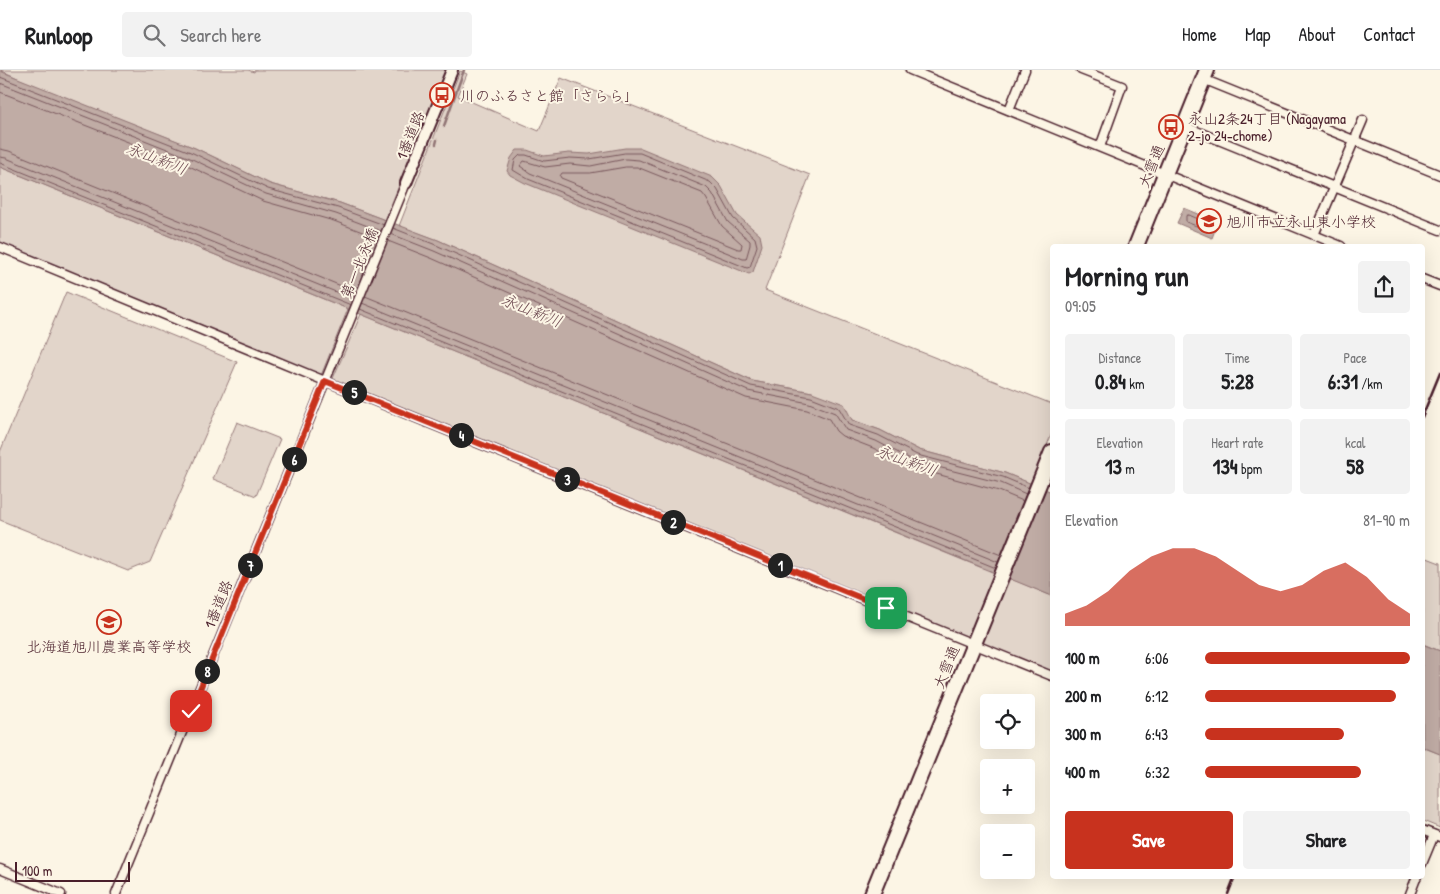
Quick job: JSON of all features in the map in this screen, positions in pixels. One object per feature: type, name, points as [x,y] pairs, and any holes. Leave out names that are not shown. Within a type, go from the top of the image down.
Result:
[{"type":"highway","name":"大雪通","points":[[1137,244],[1205,75]]},
{"type":"highway","name":"大雪通","points":[[872,894],[1050,457]]},
{"type":"street","name":"1番道路","points":[[406,183],[452,70]]},
{"type":"street","points":[[910,70],[1336,244]]},
{"type":"street","points":[[1009,110],[1026,70]]},
{"type":"street","points":[[1081,70],[1122,86],[1100,147]]},
{"type":"street","points":[[1205,75],[1353,140],[1440,175]]},
{"type":"street","points":[[1314,235],[1363,120]]},
{"type":"street","points":[[1184,126],[1440,230]]},
{"type":"street","name":"第一北永橋","points":[[337,353],[406,183]]},
{"type":"street","points":[[0,247],[1050,675]]},
{"type":"street","points":[[1425,280],[1440,286]]},
{"type":"street","name":"1番道路","points":[[116,894],[337,353]]},
{"type":"street","points":[[1425,831],[1437,836],[1425,858]]},
{"type":"street","points":[[0,869],[61,894]]},
{"type":"street","points":[[1410,894],[1416,879]]},
{"type":"shaded area","points":[[0,70],[248,70],[254,72],[255,70],[446,70],[385,220],[340,203],[270,184],[195,148],[35,86]]},
{"type":"shaded area","points":[[460,71],[467,74],[458,96],[539,131],[561,78],[810,175],[765,290],[1050,403],[1050,438],[1031,484],[1005,473],[919,450],[880,430],[852,420],[812,392],[752,381],[438,240],[399,226]]},
{"type":"shaded area","points":[[0,167],[348,309],[320,378],[0,243]]},
{"type":"shaded area","points":[[66,292],[237,362],[150,562],[128,571],[0,520],[0,452]]},
{"type":"shaded area","points":[[361,314],[997,574],[968,641],[331,383]]},
{"type":"shaded area","points":[[237,422],[280,439],[256,496],[213,479]]},
{"type":"shaded area","points":[[1425,557],[1440,563],[1440,651],[1425,645]]},
{"type":"shaded area","points":[[1009,578],[1050,595],[1050,673],[978,645]]},
{"type":"shaded area","points":[[1425,748],[1440,754],[1440,828],[1425,822]]},
{"type":"water","name":"永山新川","points":[[0,71],[195,148],[270,184],[340,203],[438,240],[752,381],[812,392],[844,404],[852,420],[880,430],[919,450],[1005,473],[1050,491],[1050,595],[0,167]]},
{"type":"water","points":[[625,148],[641,148],[712,177],[721,186],[737,215],[760,235],[762,245],[753,272],[749,274],[525,183],[510,175],[507,171],[511,158],[517,150],[527,150],[544,156],[569,153],[589,154]]},
{"type":"water","points":[[1184,208],[1218,222],[1212,238],[1177,223]]},
{"type":"water","points":[[1425,645],[1440,651],[1440,754],[1425,748]]},
{"type":"waterway","points":[[444,126],[464,70]]},
{"type":"waterway","points":[[436,144],[437,140]]},
{"type":"railway","points":[[1425,410],[1440,373]]},
{"type":"railway","points":[[1228,894],[1234,879]]},
{"type":"place","name":"川のふるさと館「さらら」","points":[[442,95]]},
{"type":"place","name":"永山2条24丁目 (Nagayama 2-jo 24-chome)","points":[[1171,127]]},
{"type":"place","name":"旭川市立永山東小学校","points":[[1209,221]]},
{"type":"place","name":"北海道旭川農業高等学校","points":[[109,622]]},
{"type":"route","points":[[191,711],[325,381],[886,608]]}]
